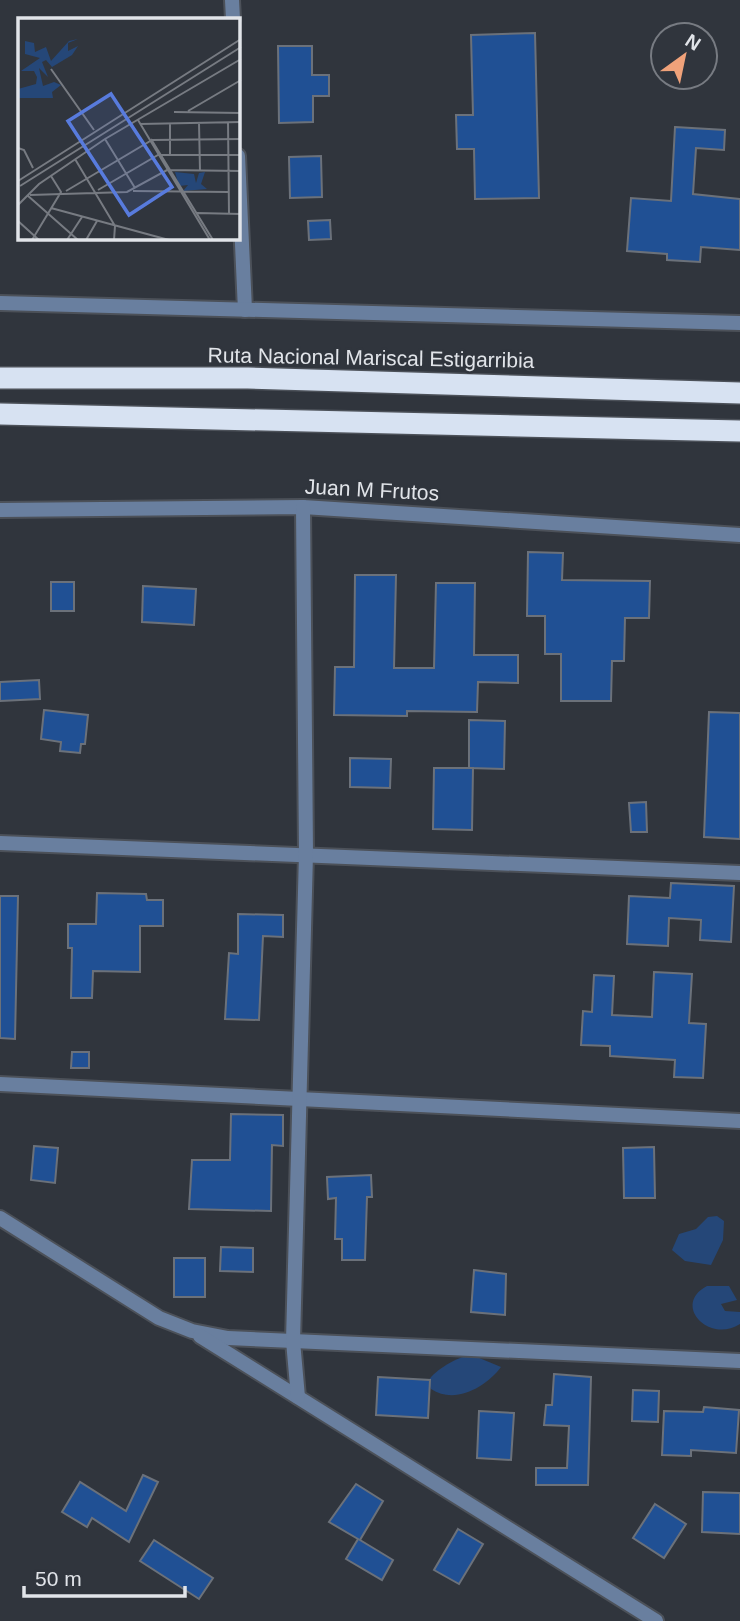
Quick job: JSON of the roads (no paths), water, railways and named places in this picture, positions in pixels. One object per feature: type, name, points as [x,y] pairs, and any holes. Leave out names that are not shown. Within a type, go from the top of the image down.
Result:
[{"type":"highway","name":"Ruta Nacional Mariscal Estigarribia","points":[[0,378],[248,378],[740,393]]},
{"type":"highway","points":[[0,414],[740,431]]},
{"type":"street","points":[[232,0],[233,18]]},
{"type":"street","points":[[240,200],[245,310]]},
{"type":"street","points":[[0,303],[740,323]]},
{"type":"street","points":[[298,1397],[293,1341],[306,854],[303,507]]},
{"type":"street","name":"Juan M Frutos","points":[[0,510],[303,507],[740,535]]},
{"type":"street","points":[[0,843],[740,873]]},
{"type":"street","points":[[0,1084],[740,1121]]},
{"type":"street","points":[[0,1217],[159,1318],[192,1331],[656,1621]]},
{"type":"street","points":[[192,1331],[228,1338],[740,1361]]}]
